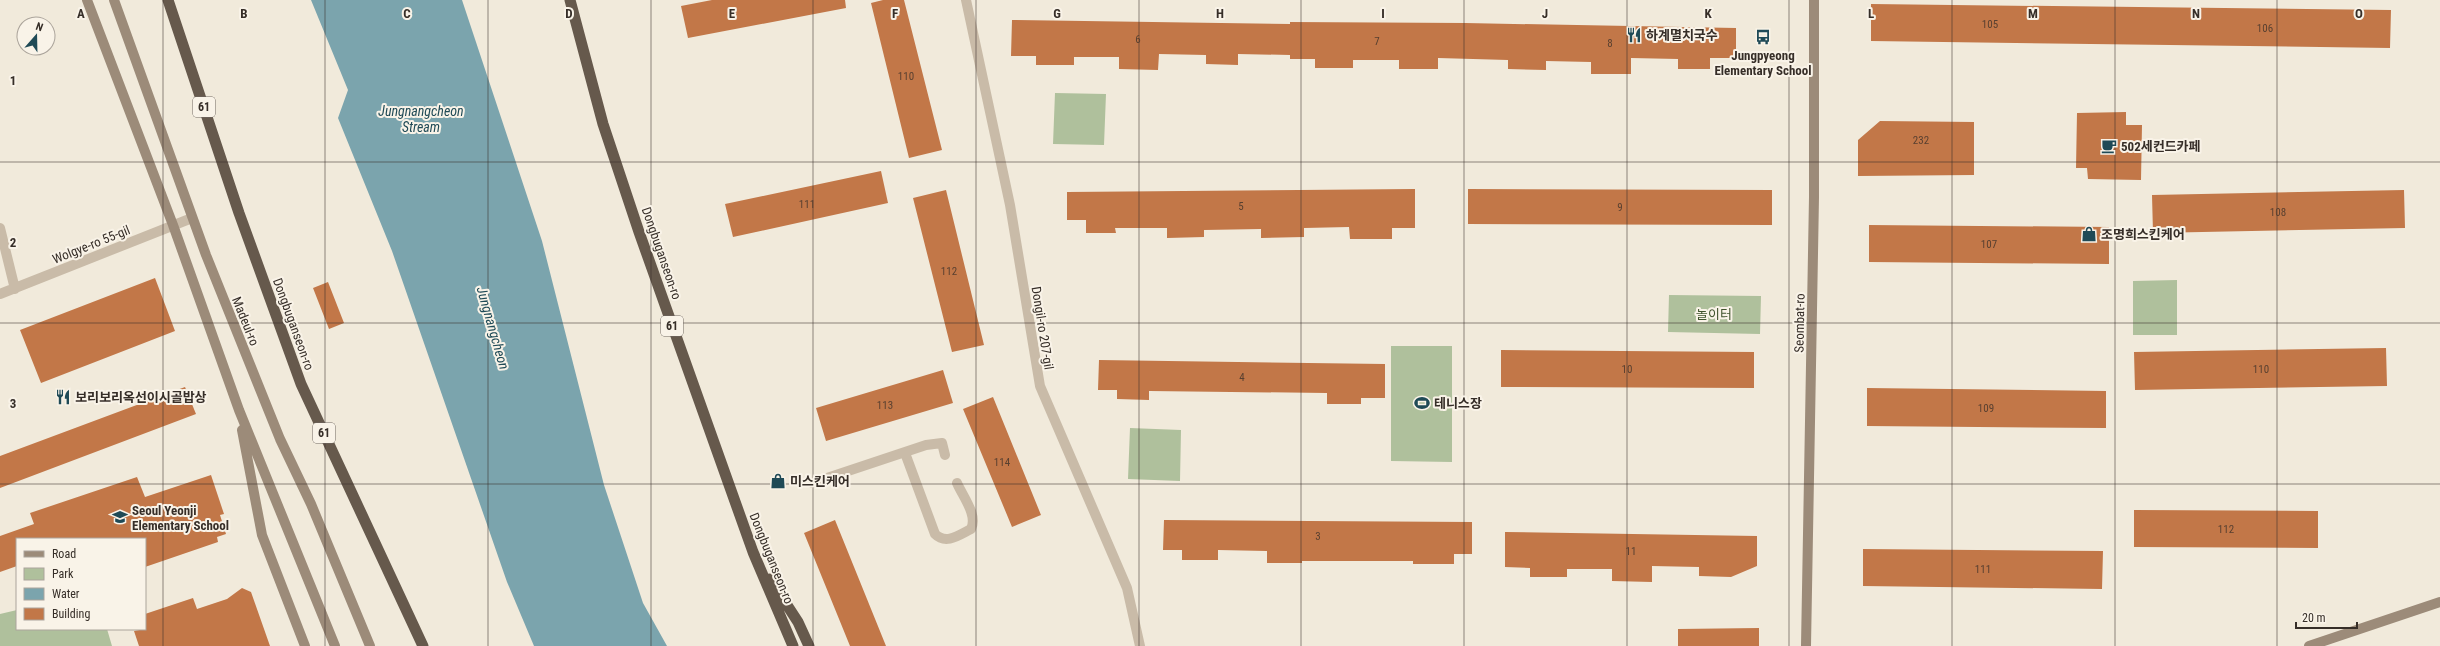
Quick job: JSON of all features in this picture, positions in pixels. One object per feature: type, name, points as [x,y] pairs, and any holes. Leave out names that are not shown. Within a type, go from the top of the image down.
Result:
[{"type":"highway","name":"Dongbuganseon-ro","points":[[168,0],[239,214],[302,384],[423,646]]},
{"type":"highway","name":"Dongbuganseon-ro","points":[[570,0],[603,124],[752,552],[793,646]]},
{"type":"highway","points":[[752,552],[798,622],[809,646]]},
{"type":"main road","points":[[87,0],[173,225],[239,410],[335,646]]},
{"type":"main road","name":"Madeul-ro","points":[[114,0],[192,218],[280,439],[311,504],[370,646]]},
{"type":"main road","name":"Seombat-ro","points":[[1806,646],[1814,197],[1814,0]]},
{"type":"main road","points":[[239,410],[262,535],[305,646]]},
{"type":"main road","points":[[2310,646],[2440,602]]},
{"type":"street","name":"Dongil-ro 207-gil","points":[[966,0],[1010,205],[1040,386],[1127,588],[1140,646]]},
{"type":"street","name":"Wolgye-ro 55-gil","points":[[0,294],[192,218]]},
{"type":"street","points":[[0,228],[15,288]]},
{"type":"street","points":[[812,483],[939,442],[945,455]]},
{"type":"street","points":[[906,453],[935,534],[940,539],[947,540],[971,529],[973,524],[974,518],[957,483]]},
{"type":"green space","points":[[1055,93],[1106,94],[1104,145],[1053,144]]},
{"type":"green space","points":[[2177,280],[2177,335],[2133,335],[2133,281]]},
{"type":"green space","name":"놀이터","points":[[1669,295],[1761,296],[1760,334],[1668,332]]},
{"type":"green space","name":"테니스장","points":[[1391,346],[1452,346],[1452,462],[1391,461]]},
{"type":"green space","points":[[1130,428],[1181,430],[1180,481],[1128,479]]},
{"type":"green space","points":[[16,610],[16,630],[107,630],[112,646],[0,646],[0,614]]},
{"type":"water","name":"Jungnangcheon Stream","points":[[311,0],[462,0],[542,241],[604,485],[643,603],[667,646],[534,646],[507,582],[392,251],[338,118],[348,90]]},
{"type":"building","points":[[712,0],[845,0],[846,8],[688,38],[681,6]]},
{"type":"building","points":[[883,0],[904,0],[942,150],[909,158],[871,3]]},
{"type":"building","points":[[1871,4],[2391,10],[2390,48],[1871,41]]},
{"type":"building","points":[[1012,20],[1290,24],[1290,22],[1465,23],[1736,28],[1736,58],[1710,58],[1710,69],[1678,69],[1678,59],[1631,58],[1631,74],[1591,74],[1591,62],[1546,61],[1546,70],[1508,69],[1508,60],[1438,58],[1438,69],[1399,69],[1399,60],[1353,60],[1353,68],[1315,68],[1315,59],[1290,59],[1290,55],[1238,54],[1238,65],[1206,64],[1206,55],[1159,54],[1158,70],[1119,69],[1119,57],[1074,57],[1074,65],[1036,65],[1036,56],[1011,56]]},
{"type":"building","name":"502세컨드카페","points":[[2126,112],[2126,125],[2142,125],[2141,180],[2088,179],[2087,168],[2076,168],[2077,113]]},
{"type":"building","points":[[1880,121],[1974,122],[1974,175],[1858,176],[1858,140]]},
{"type":"building","points":[[881,171],[888,203],[733,237],[725,204]]},
{"type":"building","points":[[1415,189],[1415,228],[1392,228],[1392,239],[1350,239],[1349,227],[1304,228],[1304,237],[1261,238],[1261,229],[1204,230],[1204,237],[1167,238],[1167,228],[1115,228],[1116,233],[1086,233],[1086,220],[1067,220],[1067,192]]},
{"type":"building","points":[[1468,189],[1772,190],[1772,225],[1468,224]]},
{"type":"building","points":[[946,190],[984,345],[952,352],[913,198]]},
{"type":"building","points":[[2404,190],[2405,228],[2153,233],[2152,195]]},
{"type":"building","points":[[1869,225],[2109,227],[2109,264],[1869,262]]},
{"type":"building","points":[[155,278],[175,331],[41,383],[20,330]]},
{"type":"building","points":[[328,282],[344,323],[329,329],[313,288]]},
{"type":"building","points":[[2386,348],[2387,386],[2135,390],[2134,352]]},
{"type":"building","points":[[1501,350],[1754,352],[1754,388],[1501,387]]},
{"type":"building","points":[[1099,360],[1385,364],[1385,398],[1361,398],[1361,404],[1327,404],[1327,393],[1149,391],[1149,400],[1117,399],[1117,390],[1098,390]]},
{"type":"building","points":[[943,370],[953,403],[826,441],[816,408]]},
{"type":"building","points":[[185,387],[196,414],[0,488],[0,456]]},
{"type":"building","points":[[1867,388],[2106,391],[2106,428],[1867,426]]},
{"type":"building","points":[[993,397],[1041,515],[1012,527],[963,409]]},
{"type":"building","points":[[211,475],[224,514],[220,515],[226,534],[217,537],[218,542],[146,567],[146,538],[16,538],[16,566],[0,572],[0,536],[34,524],[30,513],[137,477],[145,497]]},
{"type":"building","points":[[2134,510],[2318,511],[2318,548],[2134,547]]},
{"type":"building","points":[[835,520],[886,646],[850,646],[804,533]]},
{"type":"building","points":[[1164,520],[1472,522],[1472,554],[1454,554],[1454,564],[1413,564],[1413,561],[1302,561],[1302,563],[1267,563],[1267,551],[1218,550],[1218,560],[1182,560],[1182,550],[1163,550]]},
{"type":"building","points":[[1505,532],[1757,536],[1757,566],[1731,577],[1699,576],[1699,567],[1652,566],[1652,582],[1612,581],[1612,569],[1567,569],[1567,577],[1530,577],[1530,568],[1505,567]]},
{"type":"building","points":[[1863,549],[2103,551],[2102,589],[1863,586]]},
{"type":"building","points":[[242,588],[251,592],[270,646],[139,646],[134,631],[146,630],[146,614],[193,598],[197,609],[227,599]]},
{"type":"building","points":[[1759,628],[1759,646],[1678,646],[1678,629]]},
{"type":"place","name":"하계멸치국수","points":[[1634,35]]},
{"type":"place","name":"Jungpyeong Elementary School","points":[[1763,37]]},
{"type":"place","name":"502세컨드카페","points":[[2109,146]]},
{"type":"place","name":"조명희스킨케어","points":[[2089,234]]},
{"type":"place","name":"보리보리옥선이시골밥상","points":[[63,397]]},
{"type":"place","name":"테니스장","points":[[1422,403]]},
{"type":"place","name":"미스킨케어","points":[[778,481]]},
{"type":"place","name":"Seoul Yeonji Elementary School","points":[[120,517]]},
{"type":"water label","name":"Jungnangcheon","points":[[493,328]]}]
